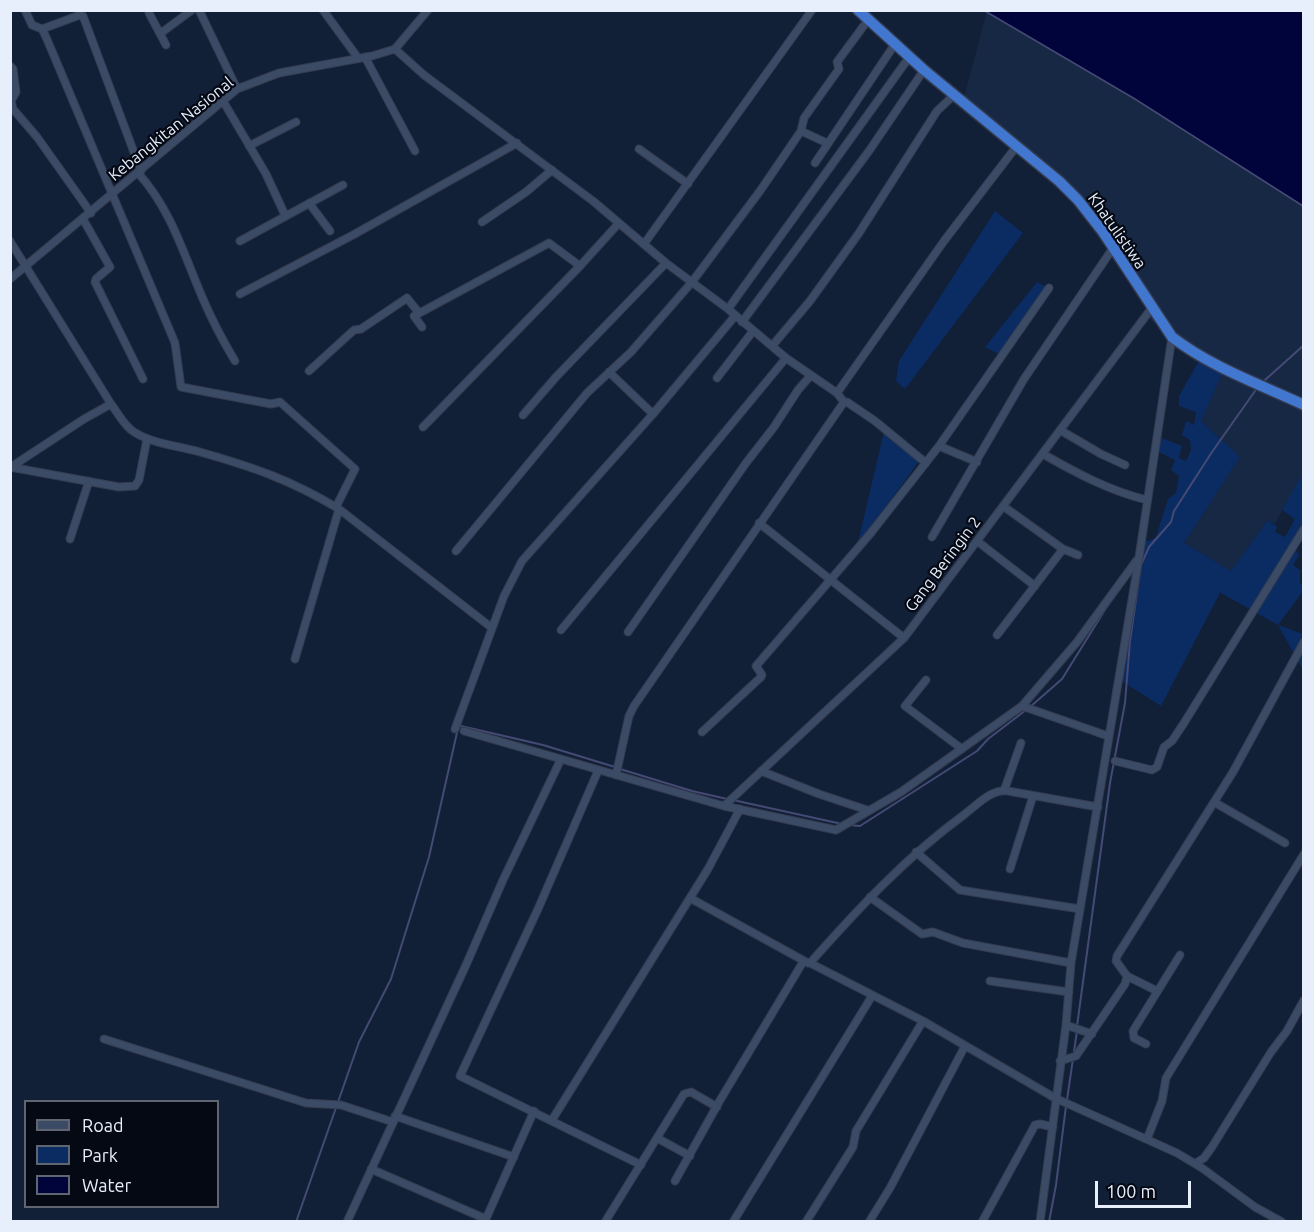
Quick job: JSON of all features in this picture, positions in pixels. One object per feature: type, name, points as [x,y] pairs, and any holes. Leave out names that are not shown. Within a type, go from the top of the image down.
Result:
[{"type":"highway","name":"Khatulistiwa","points":[[858,10],[924,70],[1078,200],[1172,337],[1205,358],[1304,405]]},
{"type":"street","points":[[25,10],[32,25],[42,29],[80,15],[83,16],[139,172],[168,213],[203,299],[235,361]]},
{"type":"street","points":[[161,33],[192,10]]},
{"type":"street","points":[[199,10],[237,89]]},
{"type":"street","points":[[324,10],[361,57],[407,127],[415,151]]},
{"type":"street","points":[[428,10],[395,49],[424,75],[593,201],[666,263],[728,309],[786,358],[837,393],[844,402],[875,422],[926,463]]},
{"type":"street","points":[[644,244],[812,10]]},
{"type":"street","points":[[149,14],[166,45]]},
{"type":"street","points":[[456,551],[587,393],[631,352],[692,282],[760,191],[801,131],[804,118],[838,69],[837,62],[868,20]]},
{"type":"street","points":[[42,29],[175,343],[181,387],[271,404],[280,402],[354,469],[338,508],[295,659]]},
{"type":"street","points":[[815,163],[895,44]]},
{"type":"street","name":"Kebangkitan Nasional","points":[[10,279],[237,89],[279,74],[395,49]]},
{"type":"street","points":[[728,309],[905,63],[911,58]]},
{"type":"street","points":[[10,66],[13,69],[16,92],[10,101],[13,109],[37,137],[91,213]]},
{"type":"street","points":[[742,322],[869,151],[924,70]]},
{"type":"street","points":[[772,346],[816,293],[859,233],[937,111],[954,95]]},
{"type":"street","points":[[223,101],[266,174],[285,215]]},
{"type":"street","points":[[249,146],[296,122]]},
{"type":"street","points":[[801,131],[827,143]]},
{"type":"street","points":[[240,294],[353,235],[517,143]]},
{"type":"street","points":[[837,393],[944,241],[1016,147]]},
{"type":"street","points":[[639,148],[688,184]]},
{"type":"street","points":[[482,222],[526,192],[552,170]]},
{"type":"street","points":[[240,241],[343,185]]},
{"type":"street","points":[[309,203],[330,231]]},
{"type":"street","points":[[83,219],[110,267],[95,282],[142,379]]},
{"type":"street","points":[[423,427],[619,223]]},
{"type":"street","points":[[10,241],[128,428],[147,439],[174,444],[253,467],[284,479],[338,508],[492,628]]},
{"type":"street","points":[[422,327],[414,316],[418,313],[549,243],[580,266]]},
{"type":"street","points":[[932,537],[1029,372],[1113,248]]},
{"type":"street","points":[[523,415],[556,377],[666,263]]},
{"type":"street","points":[[702,732],[761,678],[762,675],[756,666],[758,661],[870,534],[926,463],[1049,288]]},
{"type":"street","points":[[309,371],[354,330],[361,328],[407,298],[418,313]]},
{"type":"street","name":"Gang Beringin 2","points":[[729,802],[904,638],[1151,309]]},
{"type":"street","points":[[455,729],[504,596],[529,552],[652,414],[735,316]]},
{"type":"street","points":[[717,378],[753,331]]},
{"type":"street","points":[[1040,1221],[1066,1025],[1071,963],[1139,561],[1172,337]]},
{"type":"street","points":[[561,630],[786,358]]},
{"type":"street","points":[[609,372],[652,414]]},
{"type":"street","points":[[628,632],[746,463],[811,375]]},
{"type":"street","points":[[617,773],[629,716],[634,706],[844,402]]},
{"type":"street","points":[[11,467],[111,404]]},
{"type":"street","points":[[1060,430],[1125,465]]},
{"type":"street","points":[[11,467],[119,487],[135,486],[139,480],[147,439]]},
{"type":"street","points":[[939,446],[977,462]]},
{"type":"street","points":[[1043,454],[1084,478],[1126,495],[1147,500]]},
{"type":"street","points":[[70,538],[89,481]]},
{"type":"street","points":[[1003,506],[1063,549],[1078,555]]},
{"type":"street","points":[[759,523],[904,638]]},
{"type":"street","points":[[1115,761],[1152,770],[1157,767],[1164,747],[1172,741],[1184,723],[1304,529]]},
{"type":"street","points":[[977,541],[1035,586]]},
{"type":"street","points":[[997,636],[1063,549]]},
{"type":"street","points":[[464,731],[598,771],[617,773],[729,802],[740,810],[838,830],[850,820],[901,792],[1024,707],[1139,561]]},
{"type":"street","points":[[1157,991],[1128,976],[1116,961],[1117,956],[1233,772],[1304,642]]},
{"type":"street","points":[[926,680],[905,706],[962,749]]},
{"type":"street","points":[[1024,707],[1108,736]]},
{"type":"street","points":[[1004,791],[1021,743]]},
{"type":"street","points":[[347,1221],[561,759]]},
{"type":"street","points":[[598,771],[538,909],[459,1076],[534,1111],[641,1166]]},
{"type":"street","points":[[761,771],[867,810]]},
{"type":"street","points":[[675,1181],[717,1107],[807,962],[915,852],[995,792],[1004,791],[1098,807]]},
{"type":"street","points":[[1010,869],[1033,796]]},
{"type":"street","points":[[1214,802],[1285,843]]},
{"type":"street","points":[[552,1120],[708,869],[740,810]]},
{"type":"street","points":[[915,852],[960,890],[1080,909]]},
{"type":"street","points":[[1147,1139],[1162,1101],[1166,1078],[1304,854]]},
{"type":"street","points":[[870,897],[922,934],[933,932],[963,943],[1071,963]]},
{"type":"street","points":[[690,898],[807,962],[923,1021],[1055,1098],[1147,1139],[1196,1164],[1255,1207],[1282,1221]]},
{"type":"street","points":[[1146,1044],[1134,1038],[1132,1031],[1179,955]]},
{"type":"street","points":[[1060,1061],[1074,1057],[1092,1034],[1128,976]]},
{"type":"street","points":[[990,981],[1069,992]]},
{"type":"street","points":[[733,1221],[872,996]]},
{"type":"street","points":[[1196,1164],[1212,1147],[1271,1052],[1287,1031],[1304,1000]]},
{"type":"street","points":[[806,1221],[853,1147],[856,1131],[923,1021]]},
{"type":"street","points":[[1066,1025],[1092,1034]]},
{"type":"street","points":[[104,1039],[306,1103],[338,1105],[394,1119],[514,1157]]},
{"type":"street","points":[[869,1221],[890,1188],[965,1046]]},
{"type":"street","points":[[605,1221],[686,1092],[691,1092],[717,1107]]},
{"type":"street","points":[[371,1169],[485,1220],[534,1111]]},
{"type":"street","points":[[982,1221],[1035,1125],[1053,1127]]},
{"type":"street","points":[[657,1138],[690,1156]]},
{"type":"shaded area","points":[[987,11],[1004,11],[1303,201],[1303,473],[1275,524],[1268,520],[1231,571],[1184,543],[1240,457],[1201,421],[1223,370],[1179,345],[1151,320],[1114,248],[1060,184],[963,101]]},
{"type":"green space","points":[[995,211],[1023,233],[905,389],[896,381],[899,361]]},
{"type":"green space","points":[[1037,282],[1048,288],[999,354],[985,347]]},
{"type":"green space","points":[[1200,359],[1223,371],[1201,421],[1240,457],[1184,543],[1231,571],[1268,520],[1277,527],[1275,532],[1285,537],[1295,519],[1282,510],[1303,473],[1303,540],[1298,537],[1292,545],[1299,555],[1293,565],[1300,570],[1300,583],[1303,591],[1278,625],[1221,591],[1161,706],[1117,678],[1142,540],[1149,541],[1156,537],[1168,499],[1176,493],[1179,476],[1171,470],[1175,460],[1157,451],[1159,437],[1182,446],[1179,458],[1186,461],[1191,450],[1190,440],[1182,435],[1186,421],[1194,425],[1196,412],[1179,406],[1179,396]]},
{"type":"green space","points":[[885,427],[922,457],[857,547]]},
{"type":"green space","points":[[1278,625],[1303,634],[1303,670]]},
{"type":"water","points":[[985,11],[1303,11],[1303,206],[1135,99]]},
{"type":"waterway","points":[[1265,380],[1304,345]]},
{"type":"waterway","points":[[1077,1026],[1110,783],[1125,703],[1130,641],[1141,565],[1149,547],[1171,522],[1174,511],[1255,391]]},
{"type":"waterway","points":[[1030,707],[1062,679],[1108,605]]},
{"type":"waterway","points":[[850,825],[860,826],[977,751],[988,739],[1026,710]]},
{"type":"waterway","points":[[296,1222],[359,1042],[391,979],[429,857],[458,728],[461,726],[543,745],[615,767]]},
{"type":"waterway","points":[[620,769],[727,799]]},
{"type":"waterway","points":[[733,800],[842,824]]},
{"type":"waterway","points":[[1067,1100],[1077,1031]]},
{"type":"waterway","points":[[1049,1222],[1066,1106]]}]
